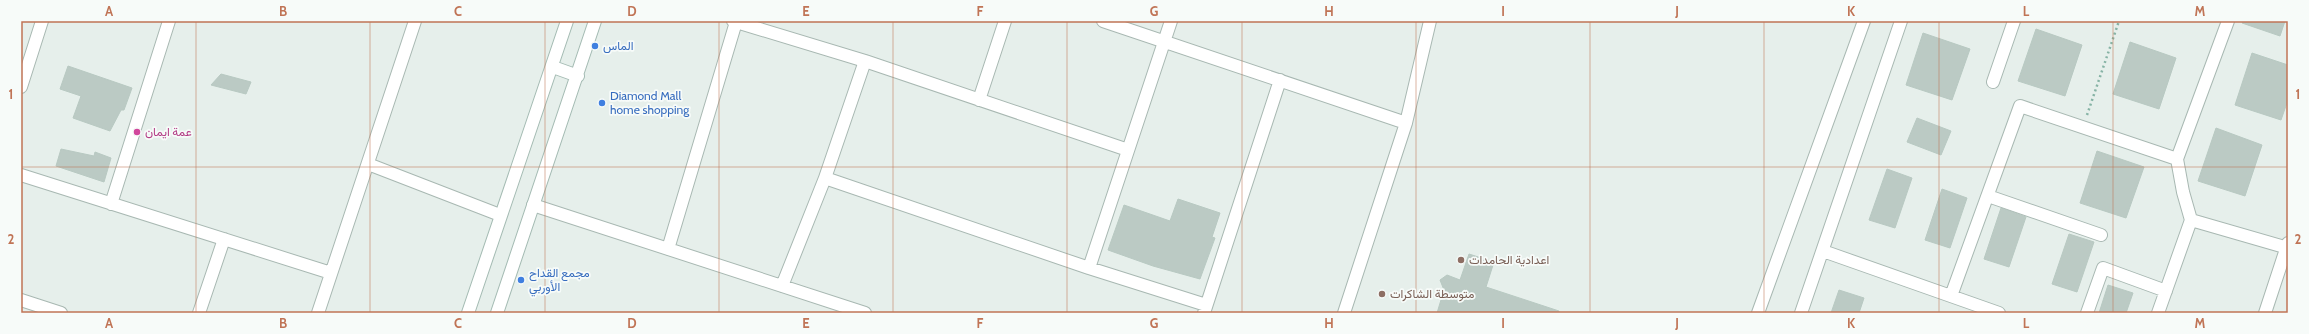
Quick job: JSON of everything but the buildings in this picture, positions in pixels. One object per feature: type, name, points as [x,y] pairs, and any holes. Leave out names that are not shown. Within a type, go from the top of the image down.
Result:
[{"type":"street","points":[[21,87],[26,51],[42,21]]},
{"type":"street","points":[[111,204],[169,21]]},
{"type":"street","points":[[318,313],[415,21]]},
{"type":"street","points":[[468,313],[500,215],[568,21]]},
{"type":"street","points":[[497,313],[578,76],[595,21]]},
{"type":"street","points":[[668,249],[735,21],[865,61],[1128,150]]},
{"type":"street","points":[[979,100],[1005,21]]},
{"type":"street","points":[[1103,21],[1406,123]]},
{"type":"street","points":[[1089,268],[1171,21]]},
{"type":"street","points":[[1344,313],[1406,123],[1430,21]]},
{"type":"street","points":[[1758,313],[1864,21]]},
{"type":"street","points":[[1801,313],[1901,21]]},
{"type":"street","points":[[1993,82],[2014,21]]},
{"type":"street","points":[[2158,313],[2191,220],[2183,192],[2177,159],[2228,21]]},
{"type":"street","points":[[782,286],[825,178],[865,61]]},
{"type":"street","points":[[553,67],[578,76]]},
{"type":"street","points":[[825,178],[1205,309],[1280,80]]},
{"type":"street","points":[[1951,296],[2020,106],[2177,159]]},
{"type":"street","points":[[368,164],[500,215]]},
{"type":"street","points":[[21,175],[331,273]]},
{"type":"street","points":[[1988,196],[2101,234]]},
{"type":"street","points":[[533,205],[865,313]]},
{"type":"street","points":[[2191,220],[2288,246],[2265,313]]},
{"type":"street","points":[[199,313],[224,239]]},
{"type":"street","points":[[1823,251],[1999,313]]},
{"type":"street","points":[[2087,313],[2103,268],[2166,292]]},
{"type":"street","points":[[21,300],[61,313]]},
{"type":"path","points":[[2083,127],[2119,21]]},
{"type":"place","name":"الماس","points":[[595,46]]},
{"type":"place","name":"Diamond Mall home shopping","points":[[602,103]]},
{"type":"place","name":"عمة ايمان","points":[[137,132]]},
{"type":"place","name":"اعدادية الحامدات","points":[[1461,260]]},
{"type":"place","name":"مجمع القداح الأوربي","points":[[521,280]]},
{"type":"place","name":"متوسطة الشاكرات","points":[[1382,294]]}]
